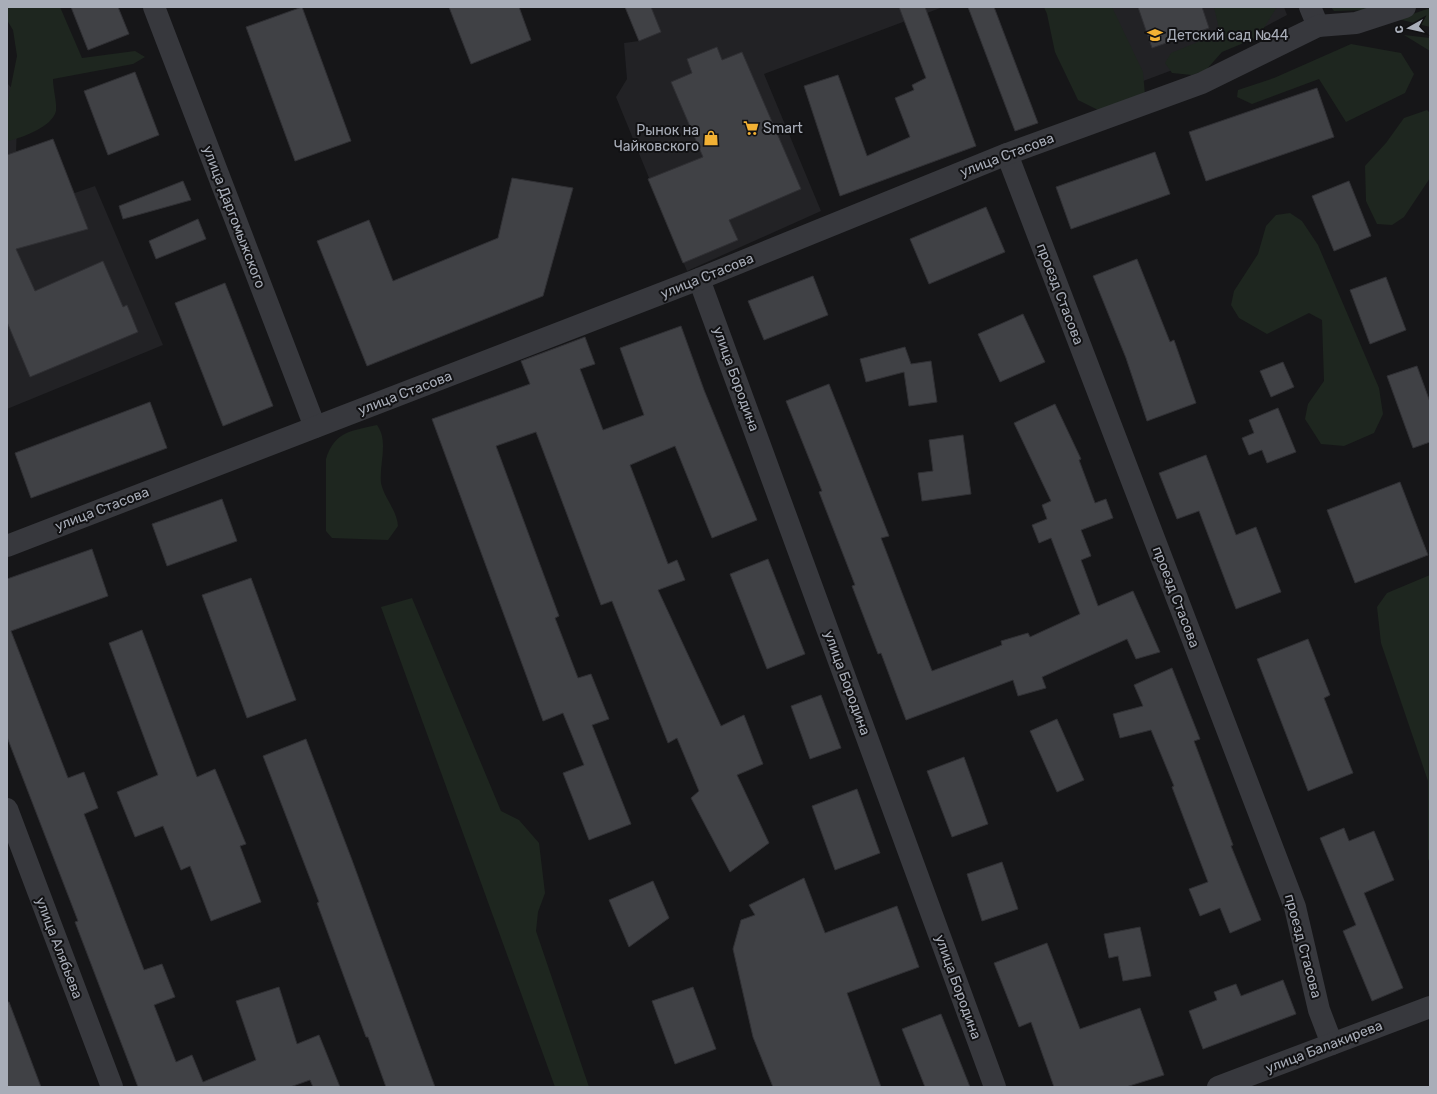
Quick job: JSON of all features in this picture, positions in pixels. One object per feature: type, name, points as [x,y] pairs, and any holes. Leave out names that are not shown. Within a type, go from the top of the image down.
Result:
[{"type":"street","name":"улица Даргомыжского","points":[[154,7],[315,427]]},
{"type":"street","name":"улица Стасова","points":[[7,546],[699,279],[1007,154],[1202,83],[1314,16],[1356,23],[1405,7]]},
{"type":"street","name":"проезд Стасова","points":[[1007,154],[1295,907],[1319,1010],[1332,1044]]},
{"type":"street","name":"улица Бородина","points":[[699,279],[995,1087]]},
{"type":"street","name":"улица Алябьева","points":[[7,809],[112,1087]]},
{"type":"street","name":"улица Балакирева","points":[[1218,1087],[1430,1007]]},
{"type":"shaded area","points":[[7,7],[60,7],[82,58],[135,51],[145,57],[133,64],[53,79],[56,111],[53,117],[49,122],[36,130],[22,137],[9,141],[7,140],[7,106],[17,56],[13,30],[7,20]]},
{"type":"shaded area","name":"Рынок на Чайковского","points":[[625,7],[943,7],[764,74],[821,211],[687,271],[616,97],[627,79],[624,43],[639,41]]},
{"type":"shaded area","points":[[1044,7],[1112,7],[1143,72],[1145,95],[1100,111],[1078,100],[1055,52],[1047,14]]},
{"type":"shaded area","name":"Детский сад №44","points":[[1051,7],[1284,7],[1287,15],[1210,56],[1087,102]]},
{"type":"shaded area","points":[[1214,7],[1277,7],[1258,37],[1222,52],[1206,70],[1192,75],[1172,73],[1165,63],[1171,53],[1220,33]]},
{"type":"shaded area","points":[[1331,7],[1377,7],[1366,10],[1334,11]]},
{"type":"shaded area","points":[[1430,8],[1430,27],[1398,19]]},
{"type":"shaded area","points":[[1404,35],[1430,38],[1430,51]]},
{"type":"shaded area","points":[[1351,44],[1401,53],[1414,74],[1405,93],[1346,122],[1319,79],[1252,104],[1237,97],[1238,90],[1274,78]]},
{"type":"shaded area","points":[[7,83],[18,95],[16,153],[37,206],[95,186],[163,345],[7,409]]},
{"type":"shaded area","points":[[1427,110],[1430,113],[1430,178],[1404,217],[1392,225],[1377,224],[1366,201],[1365,166],[1386,143],[1404,118]]},
{"type":"shaded area","points":[[1290,213],[1302,221],[1318,245],[1379,388],[1383,414],[1374,433],[1344,446],[1321,444],[1305,419],[1308,404],[1324,381],[1322,320],[1309,313],[1267,334],[1239,318],[1231,305],[1234,291],[1258,254],[1266,226],[1276,215]]},
{"type":"shaded area","points":[[377,425],[381,431],[383,445],[381,483],[397,520],[398,526],[388,540],[332,538],[326,531],[326,459],[334,443],[345,434]]},
{"type":"shaded area","points":[[1430,575],[1430,863],[1428,859],[1428,781],[1381,643],[1377,607],[1387,593]]},
{"type":"shaded area","points":[[412,598],[501,811],[519,820],[539,843],[545,893],[538,912],[536,931],[589,1087],[555,1087],[381,607]]},
{"type":"building","points":[[71,7],[118,7],[129,34],[88,50]]},
{"type":"building","points":[[302,7],[351,141],[295,161],[246,27]]},
{"type":"building","points":[[449,7],[519,7],[531,40],[471,64]]},
{"type":"building","points":[[625,7],[651,7],[661,32],[639,41]]},
{"type":"building","points":[[899,7],[925,7],[976,146],[840,196],[804,86],[838,75],[867,156],[910,137],[895,98],[914,90],[912,85],[926,78]]},
{"type":"building","points":[[968,7],[994,7],[1038,123],[1015,131]]},
{"type":"building","points":[[1138,7],[1202,7],[1209,28],[1152,48]]},
{"type":"building","points":[[717,47],[722,60],[742,52],[801,189],[729,220],[738,240],[683,263],[648,179],[703,157],[671,82],[692,73],[687,59]]},
{"type":"building","points":[[135,72],[159,135],[108,155],[84,91]]},
{"type":"building","points":[[1317,88],[1334,137],[1206,181],[1189,132]]},
{"type":"building","points":[[53,139],[88,229],[16,249],[35,291],[103,261],[123,307],[127,305],[138,332],[30,377],[7,322],[7,155]]},
{"type":"building","points":[[1155,152],[1170,194],[1071,229],[1056,187]]},
{"type":"building","points":[[512,178],[573,188],[543,296],[367,366],[317,241],[369,220],[393,281],[498,238]]},
{"type":"building","points":[[183,181],[191,200],[123,219],[119,206]]},
{"type":"building","points":[[1349,181],[1371,236],[1334,251],[1312,196]]},
{"type":"building","points":[[986,207],[1005,252],[929,284],[910,239]]},
{"type":"building","points":[[198,219],[206,239],[156,259],[149,241]]},
{"type":"building","points":[[1137,259],[1170,342],[1174,340],[1196,403],[1147,421],[1126,358],[1093,276]]},
{"type":"building","points":[[813,276],[828,315],[764,340],[748,301]]},
{"type":"building","points":[[1386,277],[1406,330],[1370,344],[1350,290]]},
{"type":"building","points":[[225,283],[273,406],[223,426],[175,303]]},
{"type":"building","points":[[1023,314],[1045,362],[1000,382],[978,334]]},
{"type":"building","points":[[681,326],[704,390],[757,520],[712,538],[675,446],[630,465],[668,564],[677,560],[685,580],[658,590],[721,726],[744,715],[763,764],[737,775],[769,843],[730,872],[691,798],[699,791],[677,738],[668,743],[612,601],[601,605],[536,432],[496,446],[559,616],[555,618],[578,678],[591,674],[609,719],[592,725],[631,824],[589,840],[563,773],[584,765],[563,713],[543,721],[432,419],[530,384],[521,361],[585,337],[595,364],[580,369],[603,430],[644,415],[620,348]]},
{"type":"building","points":[[905,347],[911,364],[931,361],[937,402],[909,406],[904,372],[866,382],[860,359]]},
{"type":"building","points":[[1283,362],[1294,387],[1271,397],[1260,371]]},
{"type":"building","points":[[1417,366],[1430,402],[1430,442],[1413,448],[1387,376]]},
{"type":"building","points":[[829,384],[889,536],[881,538],[932,671],[1002,645],[1001,641],[1028,633],[1030,637],[1080,614],[1051,538],[1039,543],[1032,525],[1047,519],[1042,505],[1051,501],[1014,423],[1055,404],[1081,459],[1079,460],[1095,503],[1106,499],[1113,518],[1081,530],[1091,556],[1081,560],[1098,606],[1133,591],[1160,652],[1136,659],[1127,639],[1042,677],[1046,688],[1018,696],[1013,680],[906,720],[881,653],[878,654],[852,586],[855,585],[819,492],[822,491],[786,401]]},
{"type":"building","points":[[150,402],[167,448],[31,498],[15,453]]},
{"type":"building","points":[[1278,408],[1296,452],[1267,463],[1262,450],[1249,455],[1242,438],[1254,433],[1249,420]]},
{"type":"building","points":[[963,435],[971,494],[922,501],[918,473],[933,471],[929,440]]},
{"type":"building","points":[[1206,455],[1236,535],[1256,527],[1281,592],[1236,609],[1199,511],[1177,519],[1159,473]]},
{"type":"building","points":[[1400,482],[1428,555],[1355,583],[1327,510]]},
{"type":"building","points":[[222,499],[237,541],[167,566],[152,524]]},
{"type":"building","points":[[92,549],[108,596],[11,631],[68,778],[84,772],[98,808],[84,814],[144,970],[162,964],[175,997],[154,1005],[176,1062],[192,1055],[203,1082],[256,1060],[236,1001],[279,987],[297,1044],[319,1035],[340,1087],[313,1087],[310,1080],[290,1087],[138,1087],[75,922],[78,921],[7,737],[7,579]]},
{"type":"building","points":[[768,559],[805,654],[767,669],[730,574]]},
{"type":"building","points":[[251,578],[296,700],[247,718],[202,595]]},
{"type":"building","points":[[142,630],[197,777],[215,769],[246,844],[240,846],[261,902],[211,921],[190,866],[181,870],[163,826],[135,837],[117,792],[158,775],[109,643]]},
{"type":"building","points":[[1308,639],[1330,695],[1324,698],[1353,773],[1308,791],[1257,659]]},
{"type":"building","points":[[1172,668],[1200,739],[1194,741],[1233,845],[1231,846],[1261,920],[1230,933],[1220,908],[1200,916],[1189,889],[1208,882],[1172,787],[1174,786],[1151,730],[1120,738],[1113,714],[1143,706],[1134,685]]},
{"type":"building","points":[[821,695],[841,748],[810,759],[791,706]]},
{"type":"building","points":[[1057,719],[1084,780],[1057,792],[1030,731]]},
{"type":"building","points":[[306,739],[435,1087],[386,1087],[368,1037],[366,1037],[317,903],[319,902],[263,756]]},
{"type":"building","points":[[964,757],[988,824],[952,837],[927,771]]},
{"type":"building","points":[[857,789],[880,853],[835,870],[812,806]]},
{"type":"building","points":[[1344,828],[1349,841],[1374,831],[1394,880],[1364,893],[1403,988],[1372,1001],[1343,931],[1356,925],[1320,838]]},
{"type":"building","points":[[1002,862],[1018,909],[982,921],[967,874]]},
{"type":"building","points":[[804,878],[825,933],[897,906],[919,967],[847,993],[881,1087],[773,1087],[753,1037],[733,949],[741,920],[755,915],[749,905]]},
{"type":"building","points":[[653,881],[669,918],[629,947],[609,900]]},
{"type":"building","points":[[1140,927],[1151,976],[1123,981],[1118,956],[1109,958],[1104,934]]},
{"type":"building","points":[[1047,943],[1080,1029],[1140,1008],[1164,1075],[1126,1087],[1054,1087],[1031,1022],[1019,1027],[994,963]]},
{"type":"building","points":[[1283,980],[1296,1014],[1203,1049],[1189,1011],[1217,1000],[1214,992],[1236,984],[1241,996]]},
{"type":"building","points":[[693,987],[716,1049],[675,1064],[652,1001]]},
{"type":"building","points":[[7,1002],[9,1002],[41,1087],[7,1087]]},
{"type":"building","points":[[941,1014],[970,1087],[925,1087],[902,1029]]},
{"type":"place","name":"Детский сад №44","points":[[1155,35]]},
{"type":"place","name":"Smart","points":[[751,128]]},
{"type":"place","name":"Рынок на Чайковского","points":[[711,138]]}]
